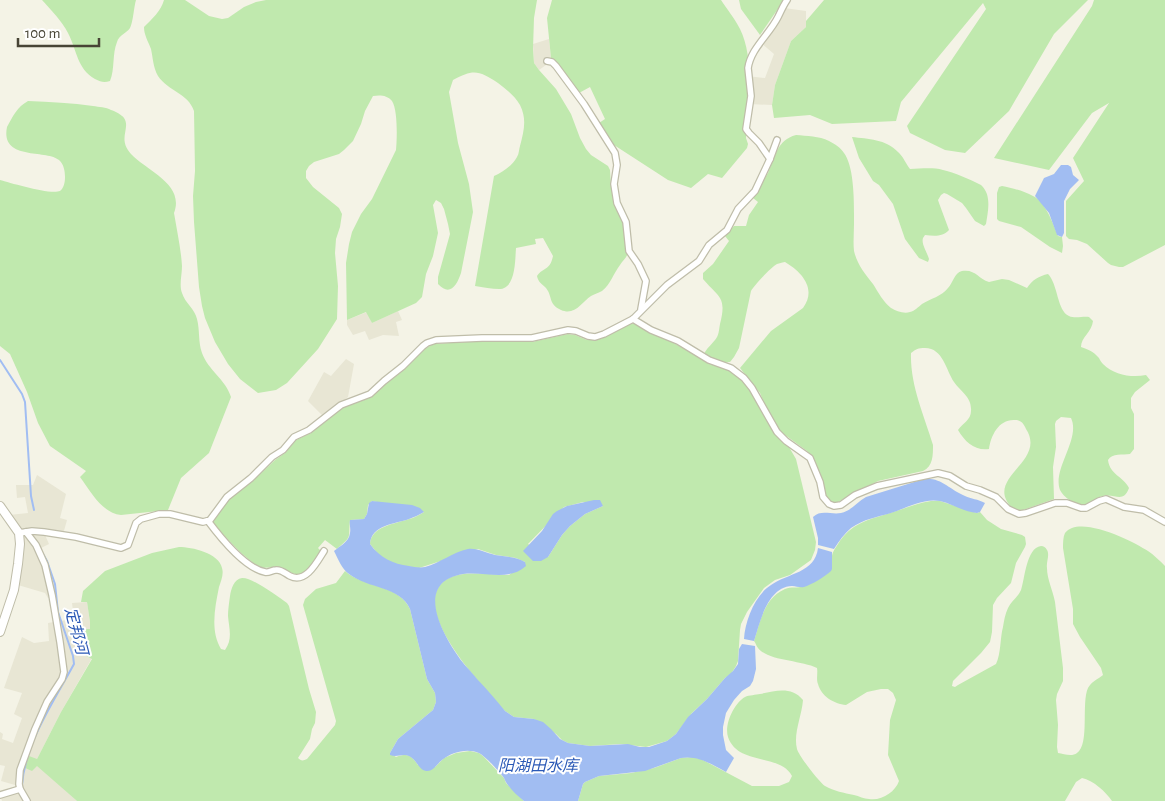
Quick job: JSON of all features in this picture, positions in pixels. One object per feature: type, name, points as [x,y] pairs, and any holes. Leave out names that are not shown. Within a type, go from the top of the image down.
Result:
[{"type":"street","points":[[770,159],[746,128],[751,96],[748,68],[758,44],[778,17],[782,6],[787,0]]},
{"type":"street","points":[[547,61],[552,62],[556,66],[584,104],[615,153],[617,165],[614,184],[617,203],[626,222],[630,252],[645,276],[646,282],[640,312]]},
{"type":"street","points":[[23,532],[44,532],[76,537],[121,548],[128,545],[136,523],[141,519],[159,514],[170,514],[203,522],[208,521],[227,497],[285,448],[294,437],[309,430],[340,405],[370,394],[427,343],[436,340],[532,338],[568,330],[595,337],[633,319],[667,285],[699,261],[709,245],[727,230],[738,209],[755,191],[777,140]]},
{"type":"street","points":[[633,319],[651,330],[678,341],[704,357],[726,365],[740,374],[752,388],[777,432],[810,458],[820,482],[823,497],[829,504],[834,506],[841,505],[863,491],[877,486],[938,473],[950,476],[966,486],[996,497],[1010,511],[1019,514],[1055,503],[1067,503],[1086,508],[1106,499],[1124,508],[1144,510],[1165,522]]},
{"type":"street","points":[[0,506],[36,545],[45,565],[52,595],[64,672],[62,679],[43,711],[20,770],[18,782],[27,801]]},
{"type":"street","points":[[208,521],[246,563],[266,572],[276,570],[295,578],[302,577],[310,572],[324,551]]},
{"type":"street","points":[[0,632],[10,603],[17,573],[23,532]]},
{"type":"street","points":[[0,795],[20,789]]},
{"type":"shaded area","points":[[784,8],[806,11],[806,27],[791,41],[775,85],[772,105],[748,104],[747,76],[765,78],[774,54],[761,43]]},
{"type":"shaded area","points":[[549,39],[551,58],[553,60],[539,70],[534,63],[533,44]]},
{"type":"shaded area","points":[[398,311],[402,320],[396,322],[399,336],[383,335],[369,340],[365,331],[353,335],[347,325],[347,320],[367,312],[372,323]]},
{"type":"shaded area","points":[[346,359],[354,364],[348,397],[323,416],[308,401],[324,372],[331,376]]},
{"type":"shaded area","points":[[37,475],[66,494],[60,518],[67,520],[62,538],[45,535],[49,544],[41,548],[57,596],[48,598],[45,593],[18,585],[22,542],[9,515],[28,513],[25,497],[17,498],[16,485],[33,485]]},
{"type":"shaded area","points":[[87,602],[92,658],[37,759],[37,765],[77,801],[2,801],[0,795],[16,788],[15,785],[1,781],[5,766],[0,765],[0,732],[3,734],[2,739],[13,743],[22,718],[14,714],[22,693],[4,688],[22,637],[34,643],[49,641],[48,623],[74,619],[72,603]]},
{"type":"green space","points":[[42,0],[136,0],[130,28],[119,38],[115,47],[110,81],[99,81],[84,70],[66,29]]},
{"type":"green space","points":[[164,0],[185,0],[209,16],[222,19],[228,18],[244,7],[266,0],[537,0],[534,18],[534,63],[556,89],[571,114],[586,149],[591,155],[608,166],[610,170],[613,198],[625,227],[627,256],[601,292],[591,296],[578,308],[570,311],[561,310],[552,303],[548,291],[537,276],[548,267],[553,256],[543,238],[535,239],[536,244],[516,248],[514,273],[505,288],[496,289],[475,286],[494,176],[510,166],[518,156],[524,130],[524,120],[522,110],[516,99],[498,83],[481,73],[466,74],[453,80],[449,92],[458,143],[469,184],[473,212],[461,273],[457,282],[453,288],[449,289],[442,288],[438,284],[438,277],[450,234],[444,209],[441,203],[436,200],[433,205],[438,233],[433,256],[426,274],[422,297],[416,303],[372,323],[366,312],[347,320],[346,263],[352,232],[361,214],[372,199],[396,150],[397,125],[394,105],[386,97],[373,96],[353,141],[339,154],[314,162],[306,171],[306,178],[313,187],[339,208],[342,214],[335,253],[338,286],[337,319],[318,349],[287,383],[276,390],[258,393],[240,379],[228,364],[215,342],[202,306],[194,222],[194,111],[183,96],[158,76],[144,30],[144,27],[153,18]]},
{"type":"green space","points":[[552,0],[721,0],[738,25],[745,41],[749,68],[746,138],[748,144],[747,148],[722,178],[708,174],[691,188],[668,180],[614,145],[599,123],[605,119],[590,87],[579,93],[551,58],[547,18]]},
{"type":"green space","points":[[739,0],[784,0],[760,35],[741,9]]},
{"type":"green space","points":[[824,0],[1088,0],[1054,34],[1009,111],[965,153],[945,150],[910,133],[907,126],[986,9],[983,3],[901,102],[896,121],[832,124],[810,115],[774,118],[772,105],[775,85],[791,41],[806,27],[806,21]]},
{"type":"green space","points":[[1094,0],[1165,0],[1165,245],[1123,267],[1111,265],[1087,244],[1069,239],[1066,236],[1066,201],[1084,181],[1073,158],[1109,103],[1092,113],[1049,170],[994,158],[1092,6]]},
{"type":"green space","points":[[28,101],[100,107],[118,113],[126,122],[124,139],[127,149],[163,179],[174,194],[176,203],[174,213],[182,266],[181,290],[185,300],[196,315],[201,349],[205,359],[225,385],[231,397],[209,453],[181,478],[168,510],[121,515],[103,506],[80,477],[86,471],[50,446],[38,423],[10,354],[0,346],[0,180],[55,192],[61,190],[65,181],[64,168],[59,160],[45,155],[26,152],[10,145],[7,138],[7,127],[18,109]]},
{"type":"green space","points":[[796,135],[825,139],[838,146],[848,160],[853,187],[855,256],[864,273],[891,308],[908,313],[913,311],[945,291],[957,274],[962,271],[971,271],[985,281],[1009,280],[1027,288],[1036,279],[1048,274],[1054,284],[1065,313],[1074,317],[1089,317],[1093,321],[1091,328],[1081,343],[1081,347],[1093,352],[1112,371],[1129,376],[1146,375],[1150,380],[1135,392],[1131,398],[1131,408],[1134,414],[1134,449],[1130,454],[1115,455],[1108,460],[1111,469],[1129,488],[1124,496],[1107,495],[1086,505],[1079,505],[1062,493],[1059,482],[1060,473],[1070,444],[1073,426],[1071,418],[1061,417],[1055,424],[1054,499],[1023,510],[1014,510],[1006,499],[1005,489],[1009,479],[1029,452],[1030,441],[1024,425],[1017,420],[1004,422],[994,433],[989,449],[979,449],[971,445],[958,430],[970,417],[970,402],[954,382],[940,356],[931,349],[923,348],[911,353],[911,365],[918,400],[933,445],[931,463],[923,471],[878,481],[838,502],[831,502],[824,492],[820,473],[813,458],[775,425],[760,393],[740,368],[771,331],[803,308],[807,301],[808,288],[802,276],[785,262],[777,264],[763,276],[751,291],[739,348],[734,357],[730,362],[727,362],[705,355],[706,350],[719,332],[723,308],[720,298],[703,279],[703,273],[713,264],[729,241],[725,236],[734,226],[746,226],[749,215],[758,202],[753,198],[768,173],[778,150],[785,141]]},
{"type":"green space","points":[[852,137],[876,140],[888,144],[900,154],[910,169],[930,168],[943,170],[981,185],[988,198],[986,224],[984,226],[975,221],[962,203],[944,193],[938,200],[949,230],[941,235],[925,235],[923,243],[929,259],[928,262],[919,258],[905,239],[893,204],[879,185],[873,181],[859,158]]},
{"type":"green space","points":[[1002,186],[1026,193],[1042,203],[1058,236],[1062,237],[1062,253],[1021,227],[997,219],[997,193],[999,187]]},
{"type":"green space","points":[[630,323],[638,325],[702,359],[723,366],[741,378],[750,388],[778,434],[796,459],[816,542],[811,560],[790,575],[775,580],[764,588],[741,624],[738,661],[731,674],[692,713],[676,734],[667,741],[646,747],[621,744],[590,746],[568,743],[534,719],[514,717],[505,711],[453,649],[442,629],[436,610],[435,594],[444,581],[450,577],[466,574],[509,575],[525,562],[478,549],[419,568],[398,565],[388,561],[378,554],[370,544],[371,538],[379,529],[413,518],[424,512],[372,501],[368,505],[367,514],[364,519],[350,520],[349,536],[346,541],[337,549],[325,540],[318,548],[322,552],[307,572],[298,575],[275,567],[261,568],[240,552],[212,523],[229,499],[285,453],[296,440],[311,433],[342,408],[372,397],[433,344],[482,341],[532,342],[568,334],[587,340],[605,337]],"holes":[[[583,502],[603,506],[585,514],[570,526],[548,557],[528,544],[564,507]]]},
{"type":"green space","points":[[931,501],[940,501],[977,513],[980,512],[987,520],[1001,529],[1025,537],[1026,544],[1016,563],[1011,583],[993,605],[990,642],[953,681],[952,686],[955,687],[996,664],[1006,613],[1021,590],[1029,558],[1036,548],[1043,546],[1047,550],[1047,572],[1055,602],[1063,668],[1063,681],[1056,700],[1058,753],[1073,755],[1081,748],[1088,688],[1103,675],[1101,668],[1073,624],[1073,609],[1063,548],[1065,533],[1072,528],[1082,526],[1106,531],[1141,547],[1165,566],[1165,801],[1112,801],[1099,787],[1082,778],[1076,782],[1065,801],[578,801],[583,784],[599,776],[631,773],[654,768],[681,758],[692,757],[701,759],[752,786],[779,786],[789,782],[792,776],[786,769],[778,764],[741,752],[733,746],[727,732],[734,709],[745,697],[783,691],[793,693],[803,700],[796,737],[797,749],[805,763],[822,784],[835,791],[867,799],[879,799],[891,792],[899,781],[888,755],[890,720],[896,700],[893,693],[888,689],[881,689],[867,692],[846,705],[837,703],[829,699],[822,692],[817,680],[817,668],[769,655],[758,648],[754,641],[764,611],[772,598],[785,589],[803,586],[832,566],[833,552],[843,537],[854,527],[867,520]]},
{"type":"green space","points":[[179,547],[191,548],[211,555],[220,563],[223,570],[214,619],[215,635],[221,649],[225,650],[229,642],[228,616],[230,593],[237,580],[242,578],[258,584],[289,606],[316,712],[310,739],[299,759],[307,759],[335,725],[336,721],[303,605],[305,599],[316,589],[336,583],[345,571],[362,581],[390,590],[405,601],[410,609],[427,679],[435,693],[436,702],[433,710],[398,739],[390,753],[396,757],[409,756],[418,765],[435,767],[444,758],[456,753],[470,751],[479,753],[524,801],[77,801],[37,766],[32,771],[23,767],[29,756],[37,759],[61,712],[92,659],[79,652],[82,629],[90,629],[87,602],[81,602],[83,591],[105,571],[152,553]]},
{"type":"water","points":[[1061,165],[1071,167],[1073,175],[1079,180],[1070,189],[1064,201],[1064,233],[1062,237],[1057,235],[1049,213],[1035,196],[1044,178],[1054,174]]},
{"type":"water","points":[[924,479],[935,480],[967,497],[985,503],[980,512],[977,513],[940,501],[921,502],[856,525],[846,533],[834,549],[818,545],[813,517],[819,513],[845,512],[866,497]]},
{"type":"water","points":[[600,500],[603,506],[585,514],[570,526],[548,557],[541,561],[533,561],[523,551],[542,531],[557,511],[567,506]]},
{"type":"water","name":"阳湖田水库","points":[[372,501],[412,505],[424,512],[409,519],[385,526],[379,529],[371,538],[370,544],[374,549],[392,562],[413,567],[425,567],[457,553],[472,549],[525,562],[526,566],[512,574],[471,573],[448,579],[439,587],[436,597],[439,621],[458,656],[505,711],[514,717],[543,722],[560,739],[568,743],[590,746],[628,744],[649,747],[667,741],[676,734],[688,717],[733,671],[738,664],[739,649],[742,644],[755,646],[756,669],[753,681],[734,700],[726,713],[723,735],[726,750],[734,758],[726,772],[710,763],[687,757],[645,771],[599,776],[583,784],[578,801],[524,801],[511,789],[496,768],[479,753],[465,751],[455,753],[446,757],[428,771],[421,769],[414,759],[409,756],[390,755],[398,739],[433,710],[436,702],[435,693],[427,679],[410,609],[399,596],[365,583],[349,574],[342,567],[334,551],[348,539],[350,520],[364,519],[369,503]]},
{"type":"water","points":[[818,548],[832,552],[831,571],[807,586],[792,586],[776,592],[766,607],[754,641],[744,639],[746,624],[760,595],[771,585],[806,568],[812,563]]},
{"type":"waterway","name":"定邦河","points":[[0,360],[22,394],[25,402],[31,496],[34,510]]},
{"type":"waterway","name":"定邦河","points":[[22,785],[24,769],[34,738],[74,664],[58,612],[55,584],[43,554]]}]
